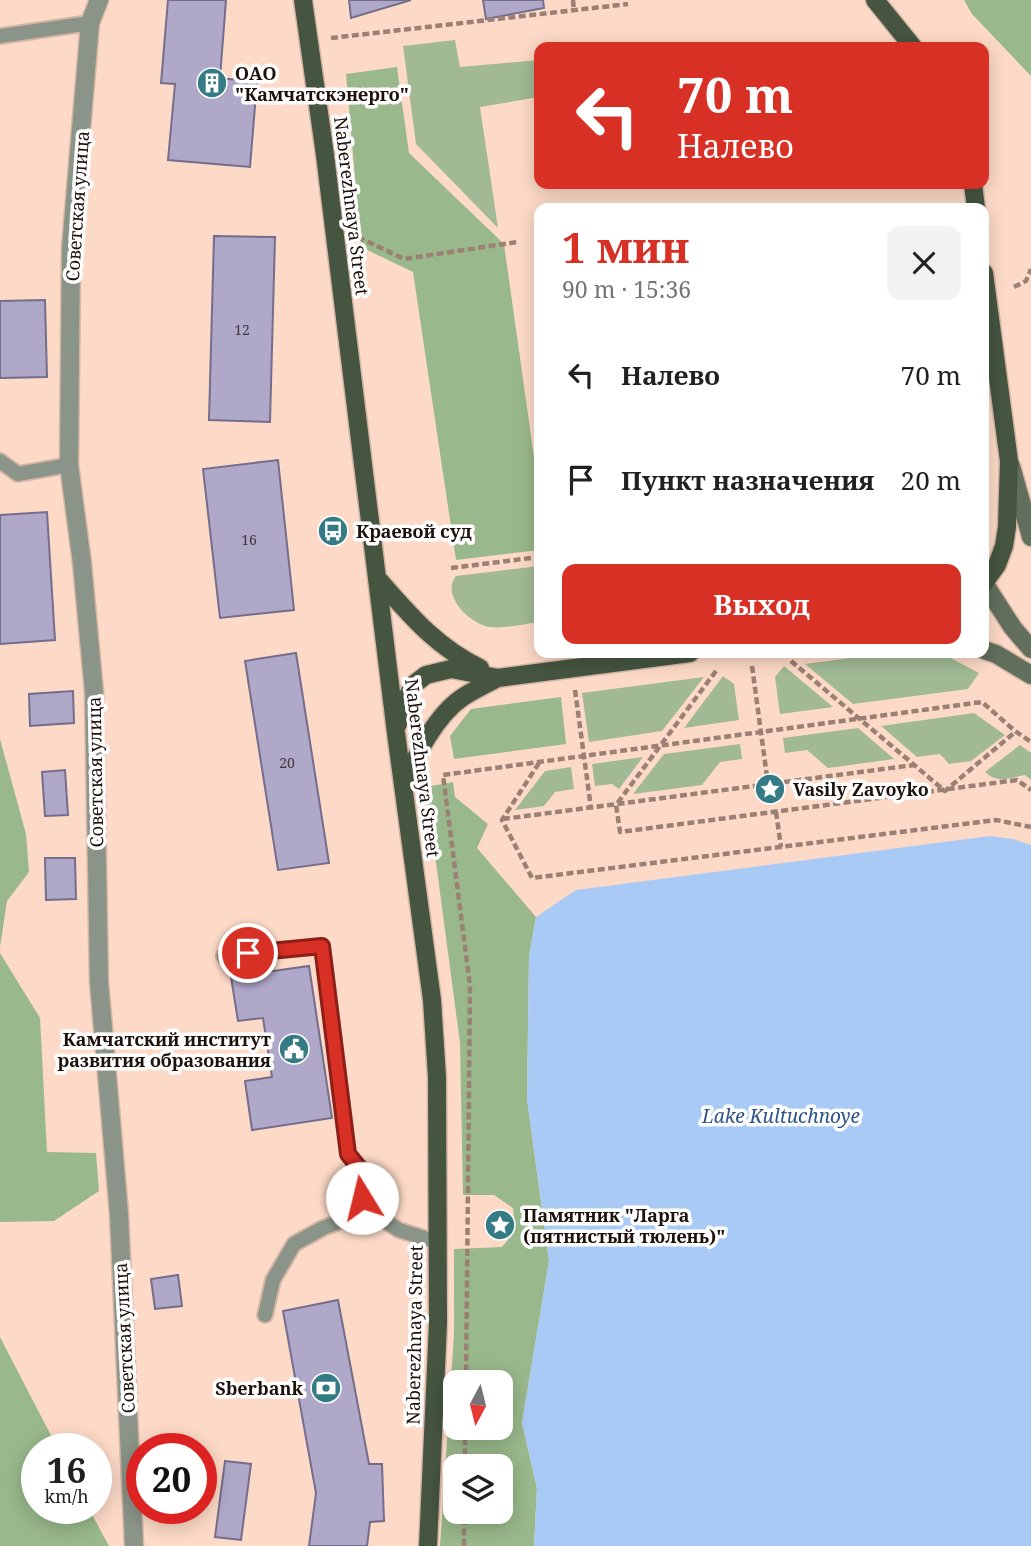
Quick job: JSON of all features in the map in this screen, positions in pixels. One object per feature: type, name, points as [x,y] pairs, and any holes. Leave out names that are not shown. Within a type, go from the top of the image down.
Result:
[{"type":"main road","name":"Naberezhnaya Street","points":[[303,0],[432,1000],[437,1077],[438,1323],[428,1546]]},
{"type":"main road","points":[[876,0],[909,42]]},
{"type":"main road","points":[[989,338],[1009,461],[1031,537]]},
{"type":"main road","points":[[989,577],[998,565],[1004,546],[1009,461]]},
{"type":"main road","points":[[378,579],[438,643],[467,662],[498,677]]},
{"type":"main road","points":[[989,591],[1013,628],[1031,649]]},
{"type":"main road","points":[[989,652],[1031,675]]},
{"type":"main road","points":[[396,733],[408,695],[414,685],[426,675],[451,669],[498,677],[650,658]]},
{"type":"main road","points":[[403,786],[440,719],[462,698],[498,677]]},
{"type":"street","name":"Советская улица","points":[[99,0],[90,23],[71,248],[69,466],[82,562],[94,692],[99,982],[119,1214],[134,1546]]},
{"type":"lane","points":[[0,36],[90,23]]},
{"type":"lane","points":[[0,461],[18,474],[69,466]]},
{"type":"lane","points":[[224,956],[322,946],[348,1154],[365,1175],[362,1198],[369,1211],[399,1230],[437,1242]]},
{"type":"lane","points":[[265,1315],[273,1280],[294,1244],[323,1228],[369,1211]]},
{"type":"path","points":[[573,0],[575,10]]},
{"type":"path","points":[[331,38],[628,4]]},
{"type":"path","points":[[358,237],[404,259],[517,242]]},
{"type":"path","points":[[1014,287],[1027,281],[1031,269]]},
{"type":"path","points":[[451,568],[534,558]]},
{"type":"path","points":[[791,661],[945,791]]},
{"type":"path","points":[[752,666],[768,784]]},
{"type":"path","points":[[716,671],[616,805],[620,832],[1017,780],[1031,790]]},
{"type":"path","points":[[575,690],[591,808]]},
{"type":"path","points":[[466,1370],[470,986],[443,775],[982,702],[1015,732],[1031,742]]},
{"type":"path","points":[[945,791],[1015,732]]},
{"type":"path","points":[[502,820],[539,762]]},
{"type":"path","points":[[502,820],[914,765]]},
{"type":"path","points":[[776,813],[781,847]]},
{"type":"path","points":[[502,820],[532,878],[996,820],[1031,827]]},
{"type":"path","points":[[464,1524],[464,1546]]},
{"type":"green space","points":[[964,0],[1031,0],[1031,76],[972,14]]},
{"type":"green space","points":[[455,40],[460,67],[534,60],[534,98],[480,107],[498,228],[416,144],[403,46]]},
{"type":"green space","points":[[397,67],[409,153],[504,244],[534,457],[534,551],[456,560],[413,272],[361,247],[346,74]]},
{"type":"green space","points":[[534,567],[534,623],[490,627],[474,621],[455,600],[452,584],[456,576]]},
{"type":"green space","points":[[850,658],[951,658],[979,673],[968,689],[853,704],[805,664]]},
{"type":"green space","points":[[784,666],[833,707],[780,714],[775,677]]},
{"type":"green space","points":[[723,676],[734,684],[739,720],[684,728]]},
{"type":"green space","points":[[704,677],[662,731],[589,742],[582,693]]},
{"type":"green space","points":[[561,697],[566,744],[454,759],[450,736],[471,709]]},
{"type":"green space","points":[[974,713],[1005,735],[971,761],[949,764],[940,754],[917,757],[881,726]]},
{"type":"green space","points":[[858,728],[894,759],[828,768],[807,750],[785,753],[783,738]]},
{"type":"green space","points":[[0,739],[26,834],[29,872],[7,901],[0,947]]},
{"type":"green space","points":[[740,744],[742,759],[720,762],[702,785],[633,794],[664,754]]},
{"type":"green space","points":[[1020,745],[1031,753],[1031,780],[1025,775],[999,779],[985,772]]},
{"type":"green space","points":[[643,757],[619,789],[612,784],[595,786],[592,764]]},
{"type":"green space","points":[[571,767],[574,789],[555,792],[544,806],[515,810],[545,771]]},
{"type":"green space","points":[[453,782],[455,797],[488,824],[477,848],[536,917],[529,956],[527,1099],[549,1261],[522,1423],[537,1488],[534,1546],[440,1546],[443,1501],[443,1524],[513,1524],[513,1454],[446,1454],[447,1440],[513,1440],[513,1370],[452,1370],[454,1249],[502,1247],[515,1231],[513,1208],[494,1195],[463,1195],[460,1043],[426,787]]},
{"type":"green space","points":[[0,953],[40,1018],[47,1152],[96,1153],[99,1191],[54,1221],[0,1222]]},
{"type":"green space","points":[[0,1337],[50,1433],[21,1433],[21,1524],[97,1524],[109,1546],[0,1546]]},
{"type":"water","name":"Lake Kultuchnoye","points":[[990,836],[1031,845],[1031,1546],[534,1546],[537,1488],[522,1423],[549,1261],[527,1099],[529,956],[536,917],[576,890]]},
{"type":"building","name":"ОАО \"Камчатскэнерго\"","points":[[168,0],[226,0],[220,78],[257,82],[250,167],[168,160],[175,84],[161,83]]},
{"type":"building","points":[[349,0],[411,0],[351,18]]},
{"type":"building","points":[[483,0],[543,0],[544,8],[486,19]]},
{"type":"building","points":[[214,236],[275,237],[270,422],[209,420]]},
{"type":"building","points":[[45,300],[47,377],[0,378],[0,301]]},
{"type":"building","points":[[278,460],[294,610],[220,618],[203,469]]},
{"type":"building","points":[[47,512],[55,640],[0,644],[0,515]]},
{"type":"building","points":[[296,653],[329,863],[278,870],[245,661]]},
{"type":"building","points":[[73,691],[74,723],[30,726],[29,694]]},
{"type":"building","points":[[65,770],[68,815],[45,816],[42,772]]},
{"type":"building","points":[[45,858],[75,858],[76,899],[46,900]]},
{"type":"building","name":"Камчатский институт развития образования","points":[[309,966],[332,1118],[252,1130],[245,1081],[272,1077],[263,1018],[238,1021],[231,977]]},
{"type":"building","points":[[178,1275],[182,1306],[155,1309],[151,1279]]},
{"type":"building","name":"Sberbank","points":[[338,1300],[369,1464],[382,1464],[384,1521],[370,1522],[367,1546],[309,1546],[316,1493],[283,1311]]},
{"type":"building","points":[[225,1461],[251,1464],[241,1540],[215,1537]]},
{"type":"place","name":"ОАО \"Камчатскэнерго\"","points":[[212,83]]},
{"type":"place","name":"Краевой суд","points":[[333,531]]},
{"type":"place","name":"Vasily Zavoyko","points":[[770,789]]},
{"type":"place","name":"Камчатский институт развития образования","points":[[294,1049]]},
{"type":"place","name":"Памятник \"Ларга (пятнистый тюлень)\"","points":[[500,1225]]},
{"type":"place","name":"Sberbank","points":[[326,1388]]},
{"type":"route","points":[[248,953],[322,946],[348,1154],[365,1175],[362,1198]]}]
